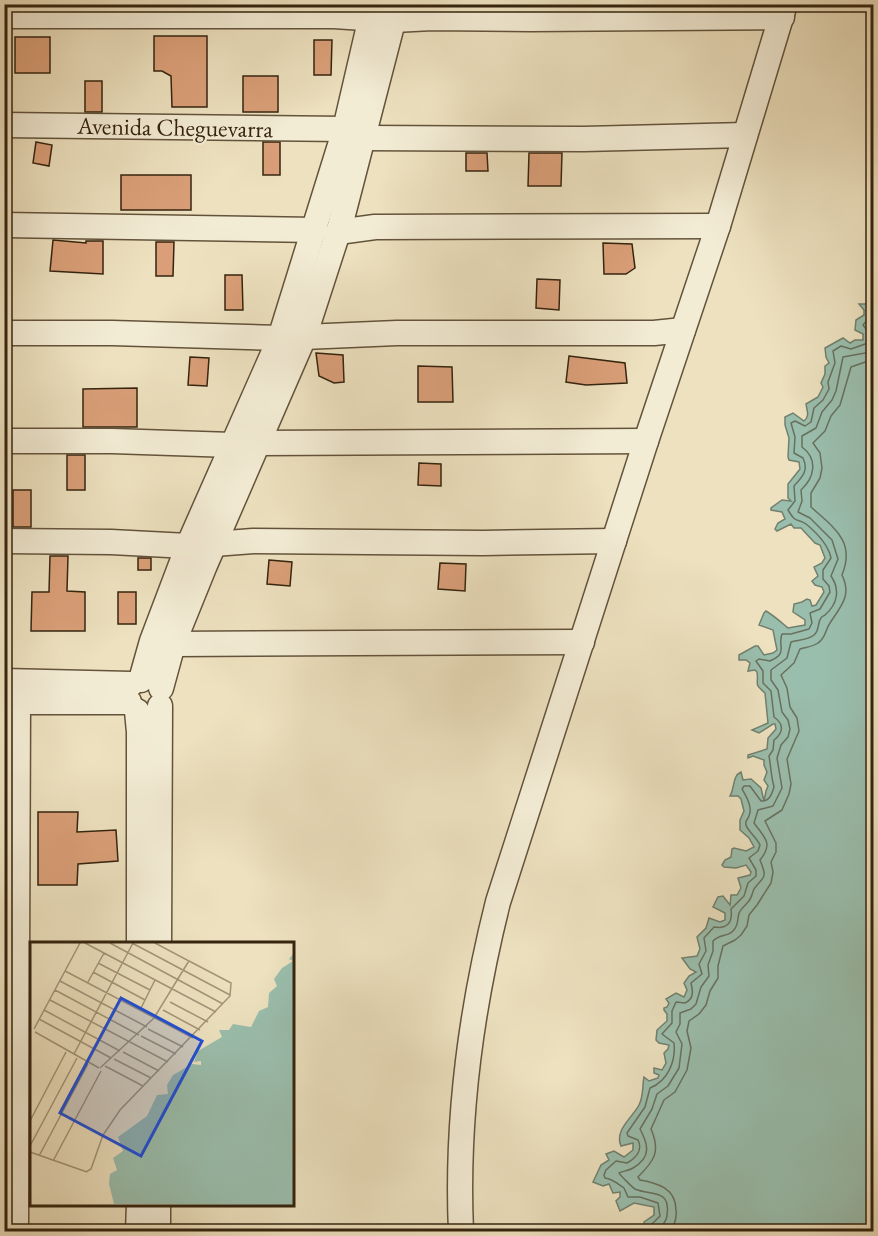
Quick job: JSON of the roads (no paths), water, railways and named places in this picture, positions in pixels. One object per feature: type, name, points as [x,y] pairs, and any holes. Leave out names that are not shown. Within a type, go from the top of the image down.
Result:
[{"type":"street","points":[[4,16],[210,10],[334,16],[384,12],[432,18],[543,19],[784,11],[718,226],[646,441],[498,902],[473,1022],[464,1096],[461,1140],[461,1232]]},
{"type":"street","points":[[159,942],[143,695],[173,644],[304,338],[327,231],[384,12]]},
{"type":"street","name":"Avenida Cheguevarra","points":[[4,125],[585,139],[746,135]]},
{"type":"street","points":[[4,225],[327,231],[375,227],[718,226]]},
{"type":"street","points":[[139,942],[139,732],[152,641],[188,546],[327,231]]},
{"type":"street","points":[[4,333],[304,338],[327,334],[654,333],[683,330]]},
{"type":"street","points":[[4,441],[112,441],[232,445]]},
{"type":"street","points":[[259,443],[646,441]]},
{"type":"street","points":[[4,541],[111,542],[188,546]]},
{"type":"street","points":[[214,544],[253,541],[461,543],[614,541]]},
{"type":"street","points":[[173,644],[198,642],[582,642]]},
{"type":"street","points":[[4,681],[143,695]]},
{"type":"street","points":[[16,1232],[11,702],[143,695]]},
{"type":"street","points":[[138,1232],[139,1206]]},
{"type":"street","points":[[158,1206],[158,1232]]},
{"type":"water","points":[[873,298],[873,1231],[645,1231],[644,1222],[654,1215],[654,1207],[634,1203],[620,1211],[616,1201],[620,1197],[620,1192],[613,1193],[609,1184],[603,1186],[593,1182],[601,1165],[609,1160],[606,1154],[614,1151],[624,1157],[633,1150],[633,1143],[621,1146],[620,1135],[641,1101],[644,1077],[649,1081],[658,1078],[659,1075],[654,1073],[654,1068],[662,1070],[666,1063],[664,1053],[669,1045],[656,1040],[657,1030],[667,1021],[664,1008],[669,1003],[666,999],[676,993],[684,997],[687,990],[684,983],[696,972],[690,969],[682,958],[697,956],[700,949],[697,937],[706,928],[709,918],[720,922],[725,920],[725,913],[713,907],[718,897],[723,896],[730,905],[731,895],[737,895],[741,888],[738,878],[750,875],[751,872],[746,865],[736,868],[722,865],[731,857],[732,849],[746,851],[754,847],[749,838],[740,830],[740,820],[744,811],[741,799],[738,796],[730,796],[736,776],[741,772],[743,780],[751,779],[761,788],[764,801],[768,786],[764,780],[767,772],[764,760],[753,756],[748,758],[748,755],[767,749],[768,738],[776,729],[773,724],[759,733],[752,730],[768,723],[765,693],[758,685],[757,672],[748,671],[750,663],[746,660],[739,660],[739,655],[755,646],[758,646],[764,655],[777,650],[773,630],[759,625],[766,611],[788,628],[805,625],[805,620],[793,612],[794,604],[807,599],[810,600],[812,606],[816,605],[824,592],[822,587],[815,585],[812,581],[818,576],[814,567],[822,563],[825,558],[820,545],[815,543],[801,528],[794,528],[791,524],[777,531],[775,529],[778,523],[785,519],[782,512],[771,510],[771,508],[782,500],[791,501],[788,498],[788,484],[800,469],[799,462],[789,460],[788,457],[789,438],[785,417],[793,413],[804,421],[806,419],[808,413],[806,404],[818,397],[823,387],[821,383],[825,374],[825,366],[829,363],[825,348],[843,338],[850,343],[863,340],[863,334],[855,330],[856,320],[864,315],[864,310],[859,304],[865,304]]}]
